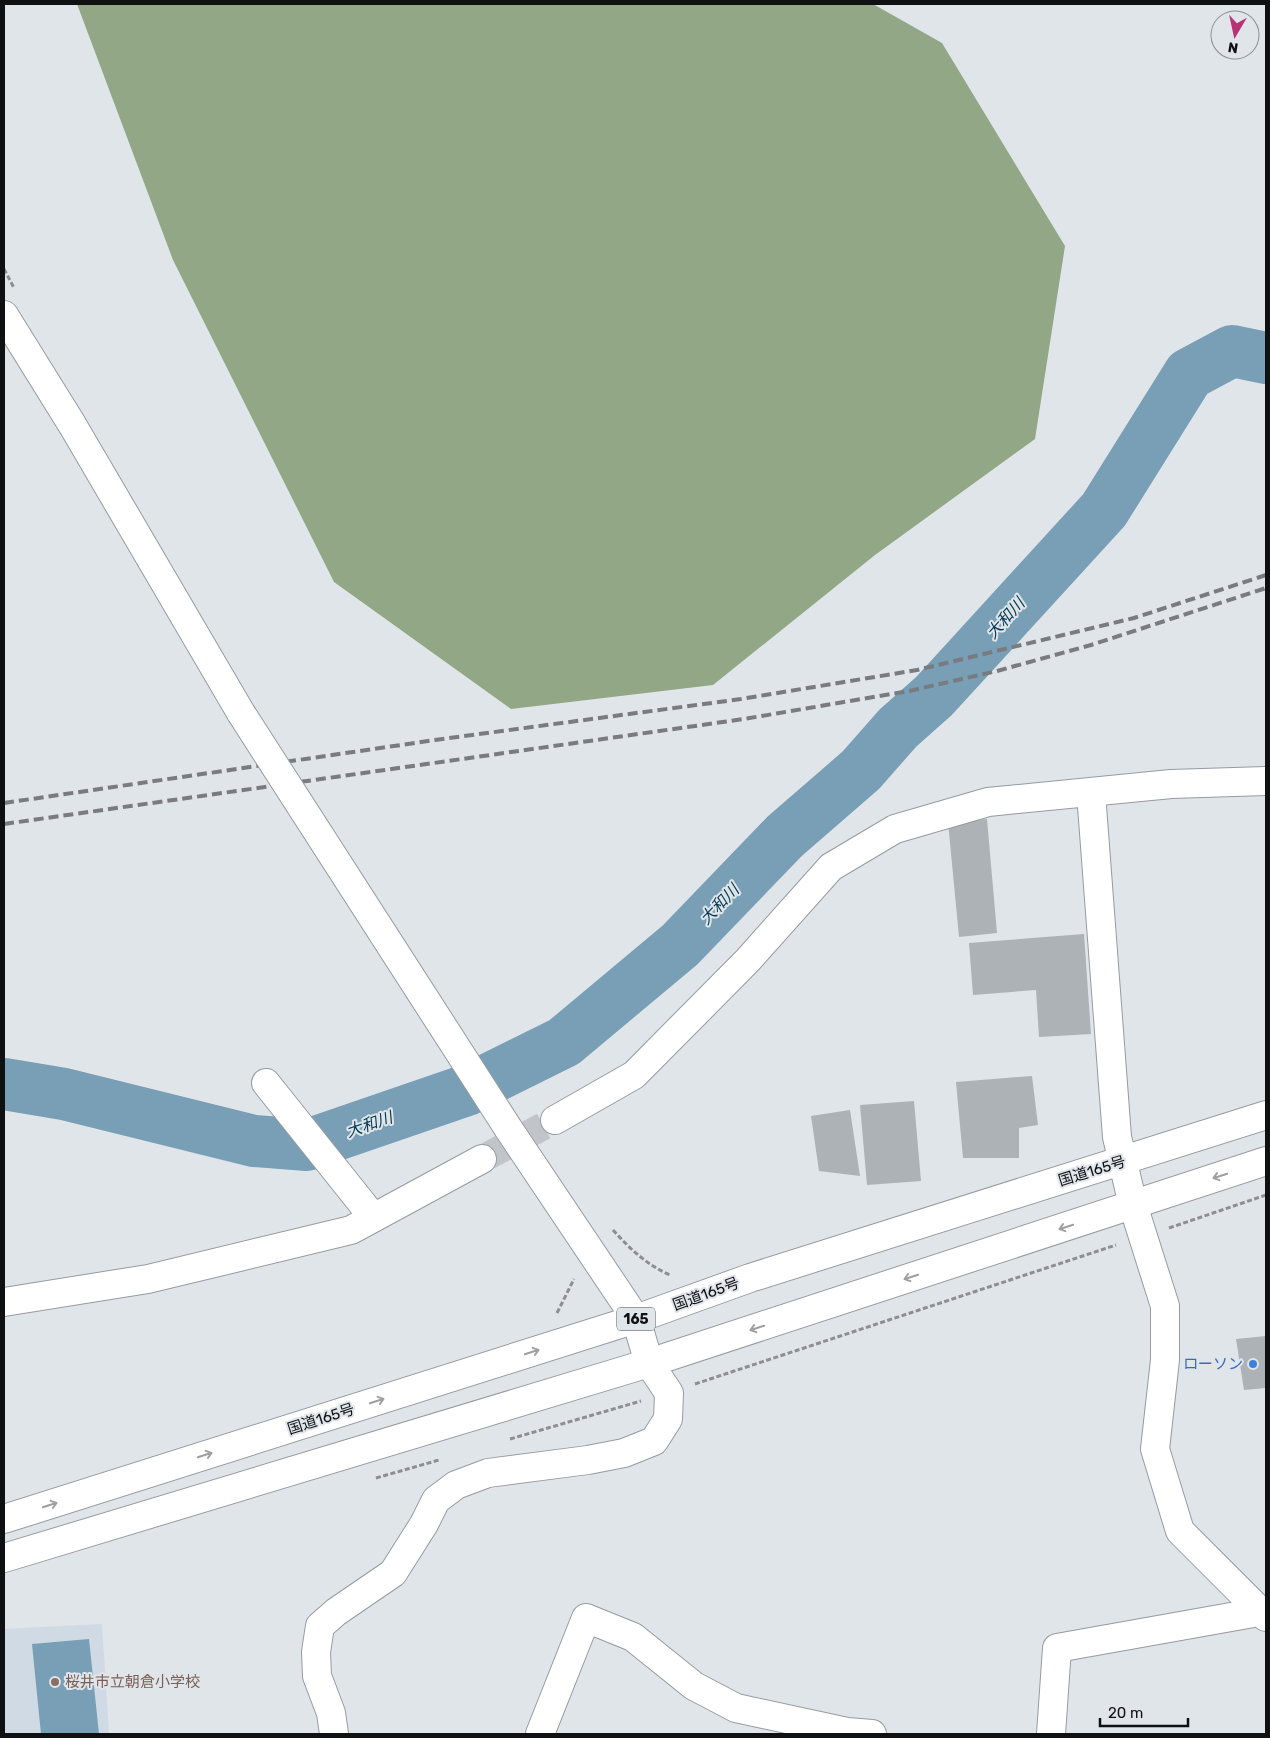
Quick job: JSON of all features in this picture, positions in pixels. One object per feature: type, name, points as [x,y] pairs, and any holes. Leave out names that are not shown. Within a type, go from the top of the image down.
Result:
[{"type":"main road","points":[[4,315],[73,426],[241,713],[508,1128],[636,1319],[649,1363],[670,1393],[668,1419],[654,1440],[624,1453],[588,1460],[488,1473],[456,1485],[436,1500],[424,1524],[393,1573],[336,1612],[320,1626],[316,1652],[317,1676],[331,1713],[334,1734]]},
{"type":"main road","points":[[555,1120],[634,1075],[748,960],[831,867],[895,829],[936,815],[988,802],[1171,784],[1266,781]]},
{"type":"main road","points":[[1091,793],[1117,1137],[1133,1205],[1165,1306],[1165,1360],[1155,1449],[1180,1531],[1262,1614]]},
{"type":"main road","points":[[266,1083],[372,1217]]},
{"type":"main road","name":"国道165号","points":[[4,1519],[636,1319],[750,1278],[1266,1115]]},
{"type":"main road","points":[[4,1302],[148,1279],[351,1230],[482,1159]]},
{"type":"main road","points":[[4,1558],[649,1363],[1266,1161]]},
{"type":"main road","points":[[1051,1734],[1057,1648],[1262,1614]]},
{"type":"main road","points":[[540,1734],[586,1618],[633,1637],[694,1686],[736,1708],[847,1732],[872,1734]]},
{"type":"path","points":[[670,1393],[1266,1195]]},
{"type":"path","points":[[608,1223],[626,1245],[654,1268],[678,1279]]},
{"type":"path","points":[[553,1319],[561,1308],[575,1277]]},
{"type":"shaded area","name":"桜井市立朝倉小学校","points":[[102,1624],[109,1734],[4,1734],[4,1629]]},
{"type":"green space","points":[[77,4],[873,4],[942,43],[1065,246],[1035,439],[875,555],[713,685],[511,709],[334,582],[173,260]]},
{"type":"water","points":[[89,1639],[99,1734],[41,1734],[32,1644]]},
{"type":"building","points":[[987,819],[997,933],[959,937],[948,822]]},
{"type":"building","points":[[1084,934],[1091,1034],[1039,1037],[1036,990],[973,995],[969,943]]},
{"type":"building","points":[[1032,1076],[1038,1125],[1019,1128],[1019,1158],[963,1158],[956,1082]]},
{"type":"building","points":[[914,1101],[921,1181],[867,1185],[860,1105]]},
{"type":"building","points":[[850,1110],[860,1176],[819,1171],[811,1116]]},
{"type":"building","name":"ローソン","points":[[1266,1336],[1266,1388],[1244,1390],[1236,1339]]},
{"type":"waterway","name":"大和川","points":[[4,1084],[64,1094],[254,1141],[307,1145],[467,1090],[564,1042],[680,945],[785,836],[861,770],[898,728],[934,696],[1104,510],[1189,374],[1232,351],[1266,358]]},
{"type":"tunnel","points":[[482,1159],[555,1120]]},
{"type":"railway","points":[[4,803],[435,740],[741,699],[917,670],[1134,618],[1266,575]]},
{"type":"railway","points":[[4,824],[744,719],[909,691],[997,671],[1091,645],[1266,588]]},
{"type":"place","name":"ローソン","points":[[1253,1364]]},
{"type":"place","name":"桜井市立朝倉小学校","points":[[55,1682]]}]
